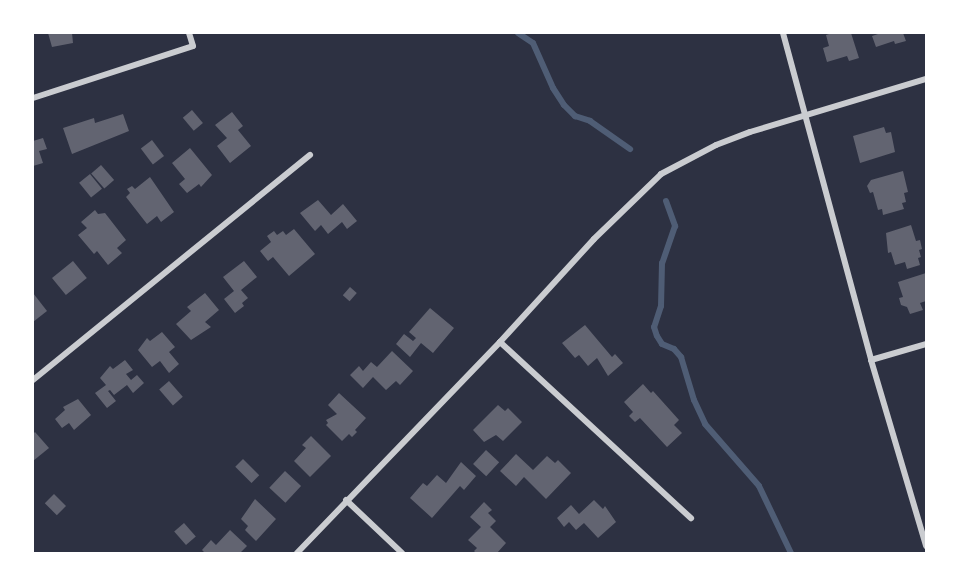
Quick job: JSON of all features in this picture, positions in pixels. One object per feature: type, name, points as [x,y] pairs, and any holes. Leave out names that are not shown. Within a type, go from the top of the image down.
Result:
[{"type":"street","points":[[33,98],[193,46],[189,33]]},
{"type":"street","points":[[783,33],[871,360],[926,546]]},
{"type":"street","points":[[297,553],[500,342],[594,239],[661,174],[716,145],[804,114],[926,79]]},
{"type":"street","points":[[33,380],[310,155]]},
{"type":"street","points":[[500,342],[691,518]]},
{"type":"street","points":[[871,360],[926,344]]},
{"type":"street","points":[[346,500],[402,553]]},
{"type":"building","points":[[48,33],[72,33],[73,43],[52,47]]},
{"type":"building","points":[[851,33],[859,58],[849,61],[847,56],[827,62],[823,48],[829,46],[826,35]]},
{"type":"building","points":[[881,33],[903,33],[906,41],[895,44],[894,41],[876,47],[872,36]]},
{"type":"building","points":[[192,110],[203,123],[194,131],[183,118]]},
{"type":"building","points":[[232,112],[243,126],[238,130],[251,146],[230,163],[217,146],[227,138],[215,125]]},
{"type":"building","points":[[123,114],[129,131],[72,154],[63,128],[94,118],[95,123]]},
{"type":"building","points":[[884,127],[886,133],[891,132],[895,152],[860,163],[853,136]]},
{"type":"building","points":[[43,138],[47,149],[39,151],[43,163],[33,166],[33,141]]},
{"type":"building","points":[[152,140],[164,156],[153,164],[141,148]]},
{"type":"building","points":[[190,148],[212,175],[201,187],[199,184],[187,193],[179,184],[185,179],[172,163]]},
{"type":"building","points":[[101,165],[114,180],[104,189],[91,174]]},
{"type":"building","points":[[903,171],[908,192],[904,193],[906,202],[902,203],[904,209],[883,215],[882,209],[878,210],[873,192],[870,193],[867,186],[871,180]]},
{"type":"building","points":[[90,174],[102,189],[91,198],[79,183]]},
{"type":"building","points":[[150,177],[174,212],[161,222],[157,216],[147,224],[126,197],[130,193],[127,189],[132,186],[135,189]]},
{"type":"building","points":[[318,200],[331,215],[343,204],[357,221],[347,229],[342,222],[328,234],[321,225],[315,231],[300,213]]},
{"type":"building","points":[[95,210],[98,214],[105,213],[126,240],[117,248],[122,253],[108,265],[97,251],[94,254],[78,235],[87,228],[81,222]]},
{"type":"building","points":[[911,225],[916,241],[920,240],[922,249],[919,250],[921,257],[918,258],[920,265],[907,269],[905,262],[895,265],[891,252],[888,253],[886,233]]},
{"type":"building","points":[[294,229],[315,254],[289,276],[273,257],[268,261],[260,251],[271,242],[267,236],[274,231],[277,235],[283,231],[286,235]]},
{"type":"building","points":[[73,261],[87,278],[66,295],[52,278]]},
{"type":"building","points":[[244,261],[257,277],[241,290],[248,298],[242,303],[244,306],[235,313],[224,299],[234,291],[223,277]]},
{"type":"building","points":[[926,273],[926,301],[920,303],[923,310],[910,314],[907,307],[901,305],[899,298],[903,297],[898,282]]},
{"type":"building","points":[[350,287],[357,293],[350,301],[343,295]]},
{"type":"building","points":[[33,293],[47,311],[33,322]]},
{"type":"building","points":[[205,293],[219,310],[205,322],[211,327],[191,340],[176,324],[191,311],[187,307]]},
{"type":"building","points":[[430,308],[454,328],[433,353],[421,343],[410,357],[396,344],[404,334],[413,341],[416,338],[409,332]]},
{"type":"building","points":[[585,325],[612,357],[615,354],[623,363],[608,376],[597,358],[588,366],[579,355],[575,358],[562,343]]},
{"type":"building","points":[[162,332],[175,347],[169,352],[179,364],[169,373],[160,361],[152,367],[138,350],[147,338],[150,341]]},
{"type":"building","points":[[392,351],[413,371],[400,385],[396,381],[386,390],[373,377],[363,388],[350,375],[359,366],[363,371],[371,362],[377,367]]},
{"type":"building","points":[[125,360],[133,370],[126,374],[131,380],[137,375],[144,383],[133,393],[127,385],[114,395],[110,390],[108,391],[116,401],[107,408],[95,393],[106,385],[100,378],[110,366],[113,369]]},
{"type":"building","points":[[169,381],[183,397],[173,405],[159,390]]},
{"type":"building","points":[[643,384],[651,393],[653,391],[679,420],[674,425],[682,433],[667,447],[640,418],[635,422],[629,416],[633,412],[624,402]]},
{"type":"building","points":[[339,393],[366,418],[352,437],[349,434],[342,441],[326,425],[328,423],[326,420],[337,414],[328,405]]},
{"type":"building","points":[[78,399],[91,415],[74,430],[69,423],[62,428],[55,419],[65,410],[63,407]]},
{"type":"building","points":[[498,405],[505,411],[508,408],[522,422],[503,441],[496,435],[484,442],[473,430]]},
{"type":"building","points":[[35,432],[49,448],[33,461],[33,434]]},
{"type":"building","points":[[311,436],[331,456],[310,477],[294,461],[306,448],[302,445]]},
{"type":"building","points":[[486,450],[499,462],[486,476],[473,464]]},
{"type":"building","points":[[516,454],[533,470],[547,456],[555,463],[558,460],[571,473],[546,499],[524,477],[516,486],[500,471]]},
{"type":"building","points":[[243,459],[259,475],[251,483],[235,467]]},
{"type":"building","points":[[461,462],[476,476],[464,490],[460,486],[432,518],[410,498],[423,483],[427,486],[437,475],[446,483]]},
{"type":"building","points":[[285,471],[301,486],[285,503],[269,488]]},
{"type":"building","points":[[54,494],[66,506],[57,515],[45,503]]},
{"type":"building","points":[[255,499],[276,519],[256,541],[245,530],[248,526],[241,519]]},
{"type":"building","points":[[594,500],[603,509],[605,506],[616,522],[598,538],[584,523],[576,530],[569,522],[564,527],[557,518],[571,505],[579,514]]},
{"type":"building","points":[[484,502],[492,510],[488,513],[496,521],[490,527],[506,543],[497,553],[476,553],[474,551],[477,548],[468,540],[481,527],[470,517]]},
{"type":"building","points":[[184,523],[196,537],[186,545],[174,532]]},
{"type":"building","points":[[230,530],[247,546],[240,553],[205,553],[202,550],[211,540],[216,545]]},
{"type":"waterway","points":[[518,33],[533,43],[553,88],[564,105],[575,116],[590,121],[630,149]]},
{"type":"waterway","points":[[666,201],[675,226],[662,263],[661,306],[654,327],[657,336],[662,344],[674,349],[681,357],[694,400],[705,424],[759,486],[791,553]]}]
